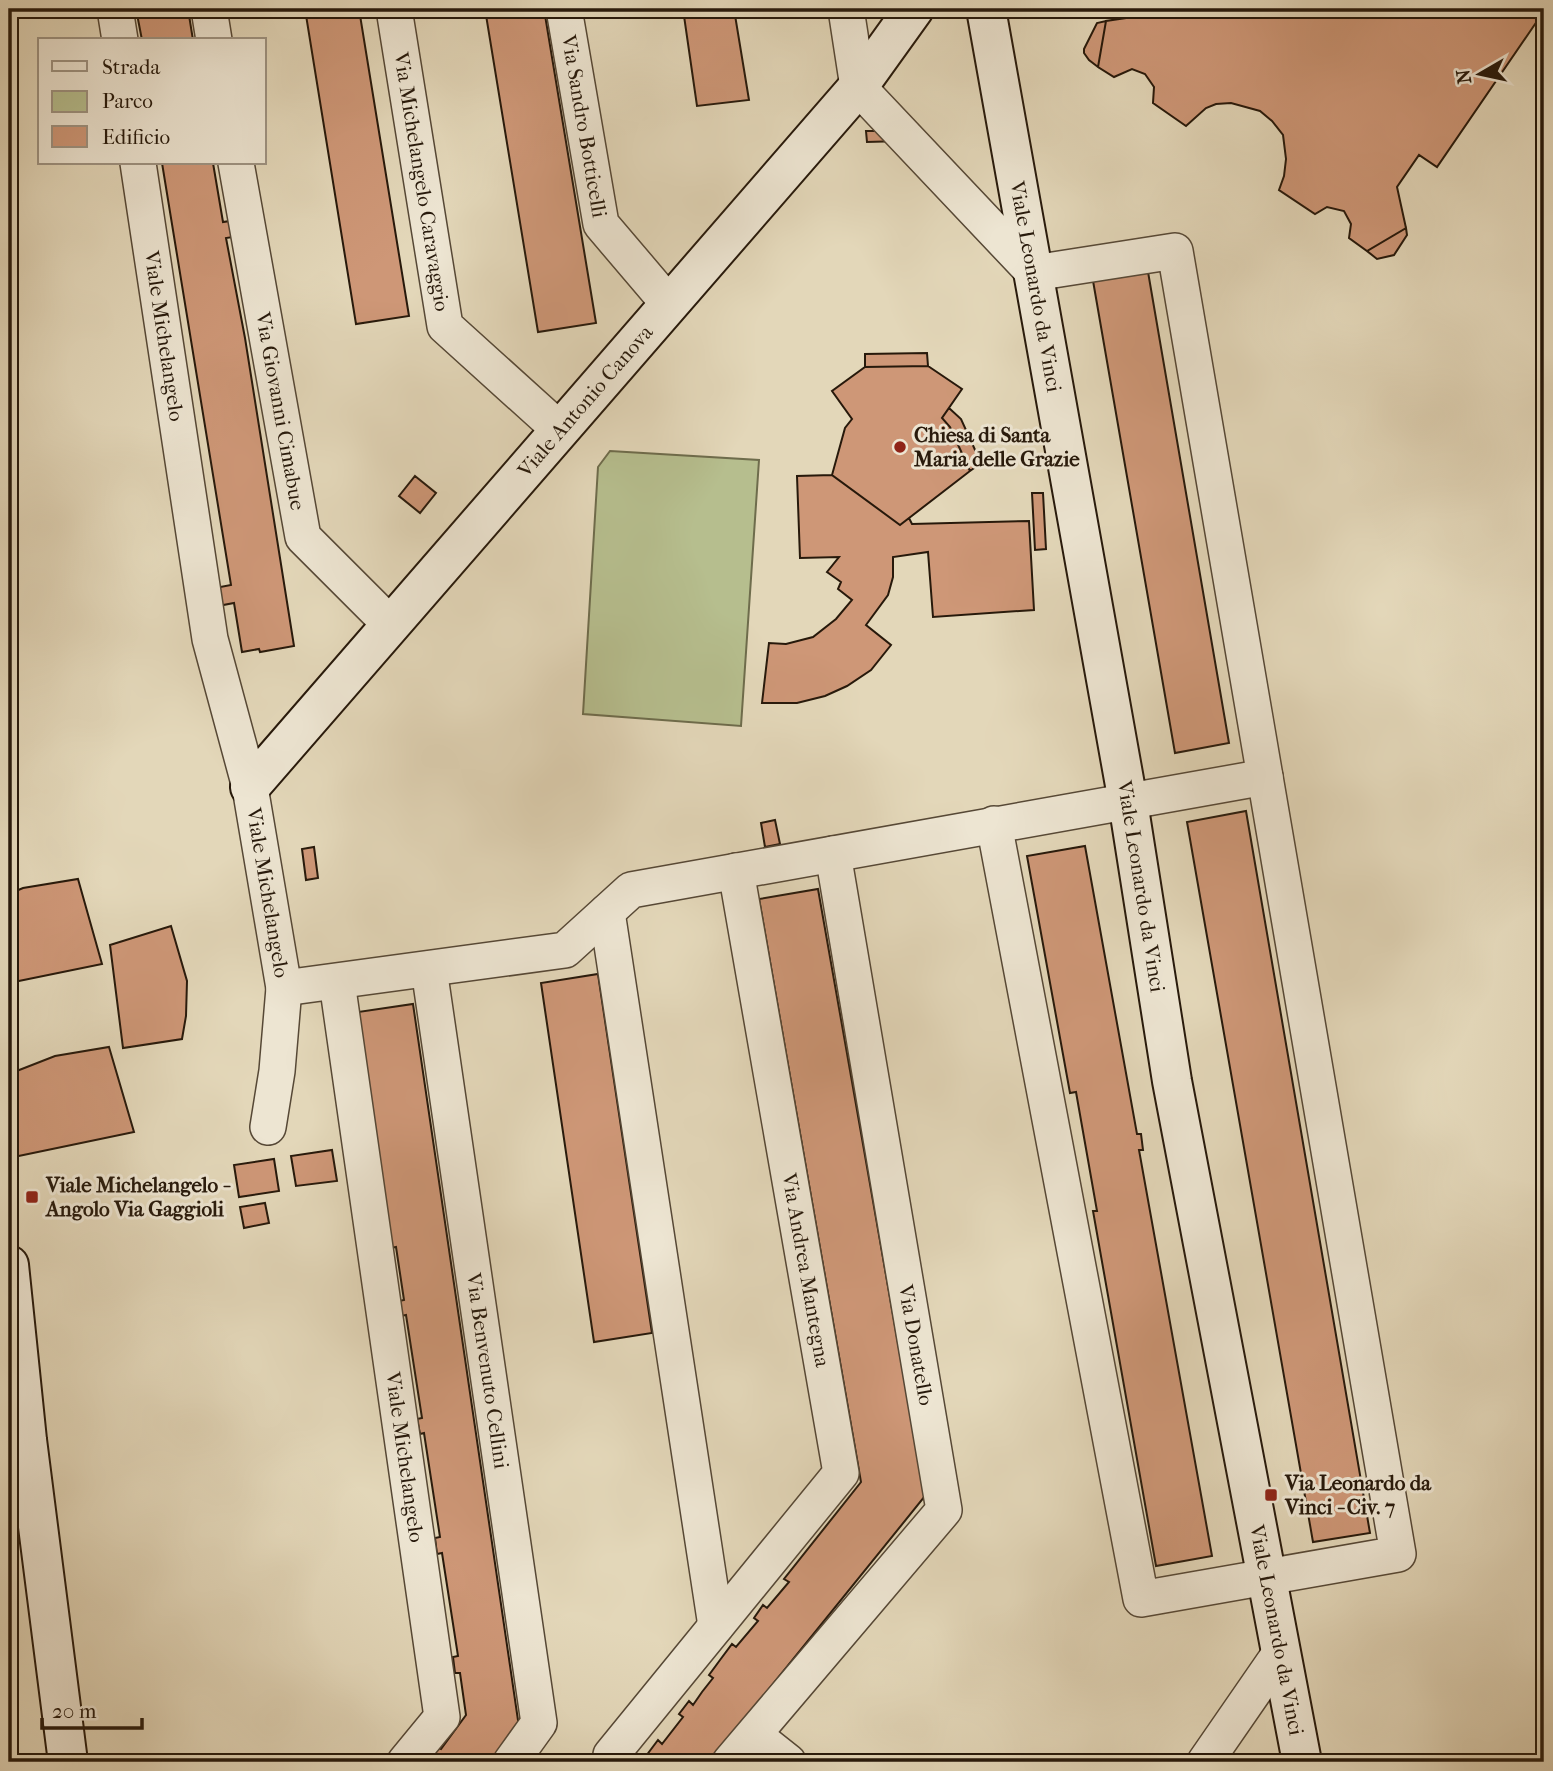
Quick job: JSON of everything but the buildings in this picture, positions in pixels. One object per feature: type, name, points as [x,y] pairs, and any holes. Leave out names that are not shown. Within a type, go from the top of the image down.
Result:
[{"type":"street","points":[[115,9],[120,38]]},
{"type":"street","points":[[209,9],[214,38]]},
{"type":"street","name":"Via Michelangelo Caravaggio","points":[[394,9],[445,326],[560,430]]},
{"type":"street","name":"Via Sandro Botticelli","points":[[564,9],[601,224],[669,304]]},
{"type":"street","points":[[846,9],[858,87],[1034,273],[1174,251],[1398,1554],[1141,1599],[994,824]]},
{"type":"street","name":"Viale Antonio Canova","points":[[250,788],[858,87],[914,9]]},
{"type":"street","name":"Viale Leonardo da Vinci","points":[[986,9],[1128,802],[1172,1081],[1302,1762]]},
{"type":"street","name":"Viale Michelangelo","points":[[138,164],[210,639],[250,788],[284,988],[337,982],[442,1717],[405,1762]]},
{"type":"street","name":"Via Giovanni Cimabue","points":[[236,164],[303,537],[391,625]]},
{"type":"street","points":[[337,982],[565,950],[632,890],[1265,777]]},
{"type":"street","name":"Via Donatello","points":[[730,1762],[944,1510],[833,854]]},
{"type":"street","name":"Via Andrea Mantegna","points":[[617,1762],[611,1755],[841,1473],[736,871]]},
{"type":"street","points":[[607,912],[716,1626]]},
{"type":"street","name":"Via Benvenuto Cellini","points":[[429,969],[540,1723],[511,1762]]},
{"type":"street","points":[[268,1127],[277,1071],[284,988]]},
{"type":"street","points":[[9,1266],[19,1452],[68,1762]]},
{"type":"street","points":[[1205,1762],[1281,1652]]},
{"type":"street","points":[[754,1735],[788,1762]]},
{"type":"green space","points":[[610,451],[759,460],[741,726],[583,714],[598,467]]},
{"type":"place","name":"Chiesa di Santa Maria delle Grazie","points":[[900,447]]},
{"type":"place","name":"Viale Michelangelo - Angolo Via Gaggioli","points":[[32,1197]]},
{"type":"place","name":"Via Leonardo da Vinci - Civ. 7","points":[[1271,1495]]}]
